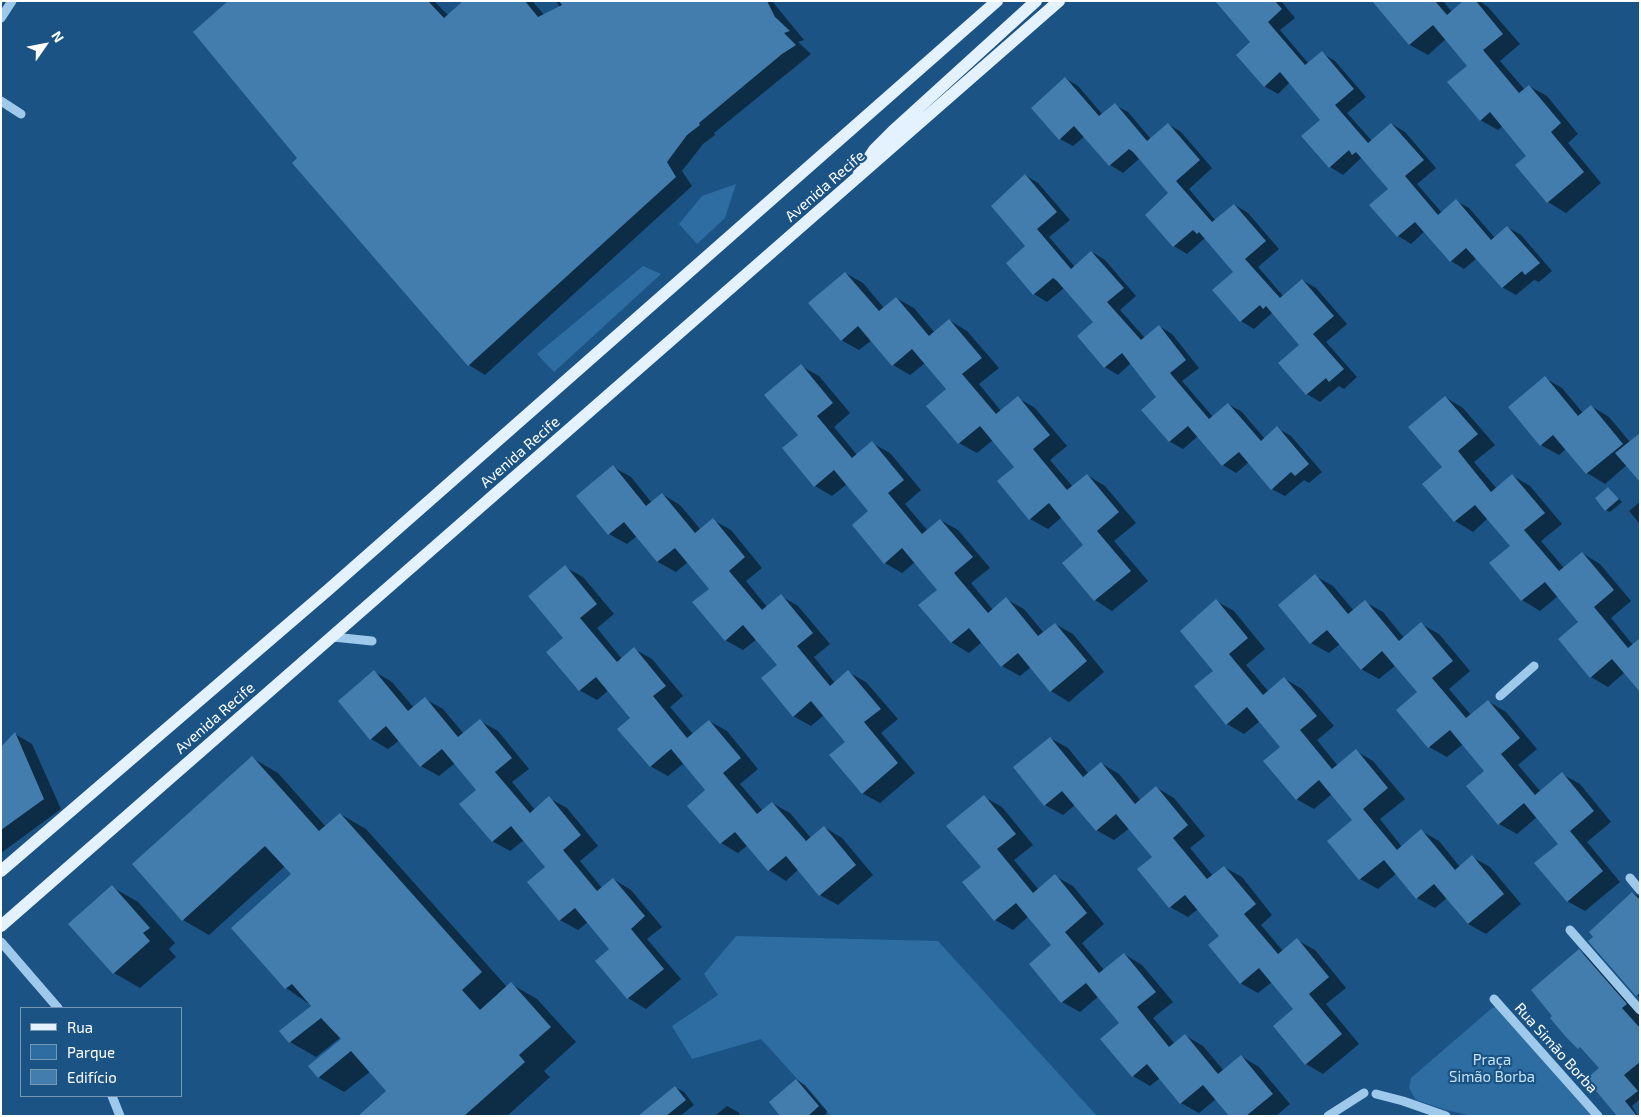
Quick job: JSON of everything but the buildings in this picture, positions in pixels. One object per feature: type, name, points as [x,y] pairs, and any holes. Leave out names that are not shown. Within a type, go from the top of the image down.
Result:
[{"type":"main road","name":"Avenida Recife","points":[[1,870],[350,570],[997,1]]},
{"type":"main road","points":[[854,182],[874,150],[893,131],[1036,1]]},
{"type":"main road","name":"Avenida Recife","points":[[1,926],[1059,1]]},
{"type":"street","points":[[1,18],[12,1]]},
{"type":"street","points":[[1,101],[22,114]]},
{"type":"street","points":[[333,637],[372,641]]},
{"type":"street","points":[[1500,696],[1534,666]]},
{"type":"street","points":[[1630,878],[1640,890]]},
{"type":"street","points":[[1570,930],[1640,1010]]},
{"type":"street","points":[[1,942],[57,1007]]},
{"type":"street","name":"Rua Simão Borba","points":[[1494,999],[1598,1116]]},
{"type":"street","points":[[1328,1116],[1364,1092]]},
{"type":"street","points":[[1376,1094],[1404,1101],[1446,1116]]},
{"type":"street","points":[[112,1097],[120,1116]]},
{"type":"green space","points":[[736,184],[725,218],[697,244],[679,224],[702,196]]},
{"type":"green space","points":[[643,266],[661,274],[554,372],[537,354]]},
{"type":"green space","points":[[736,936],[938,941],[1097,1116],[831,1116],[761,1039],[692,1059],[672,1026],[718,995],[704,974]]},
{"type":"green space","name":"Praça Simão Borba","points":[[1497,1006],[1594,1116],[1472,1116],[1416,1100],[1409,1088],[1411,1078],[1492,1008]]}]
